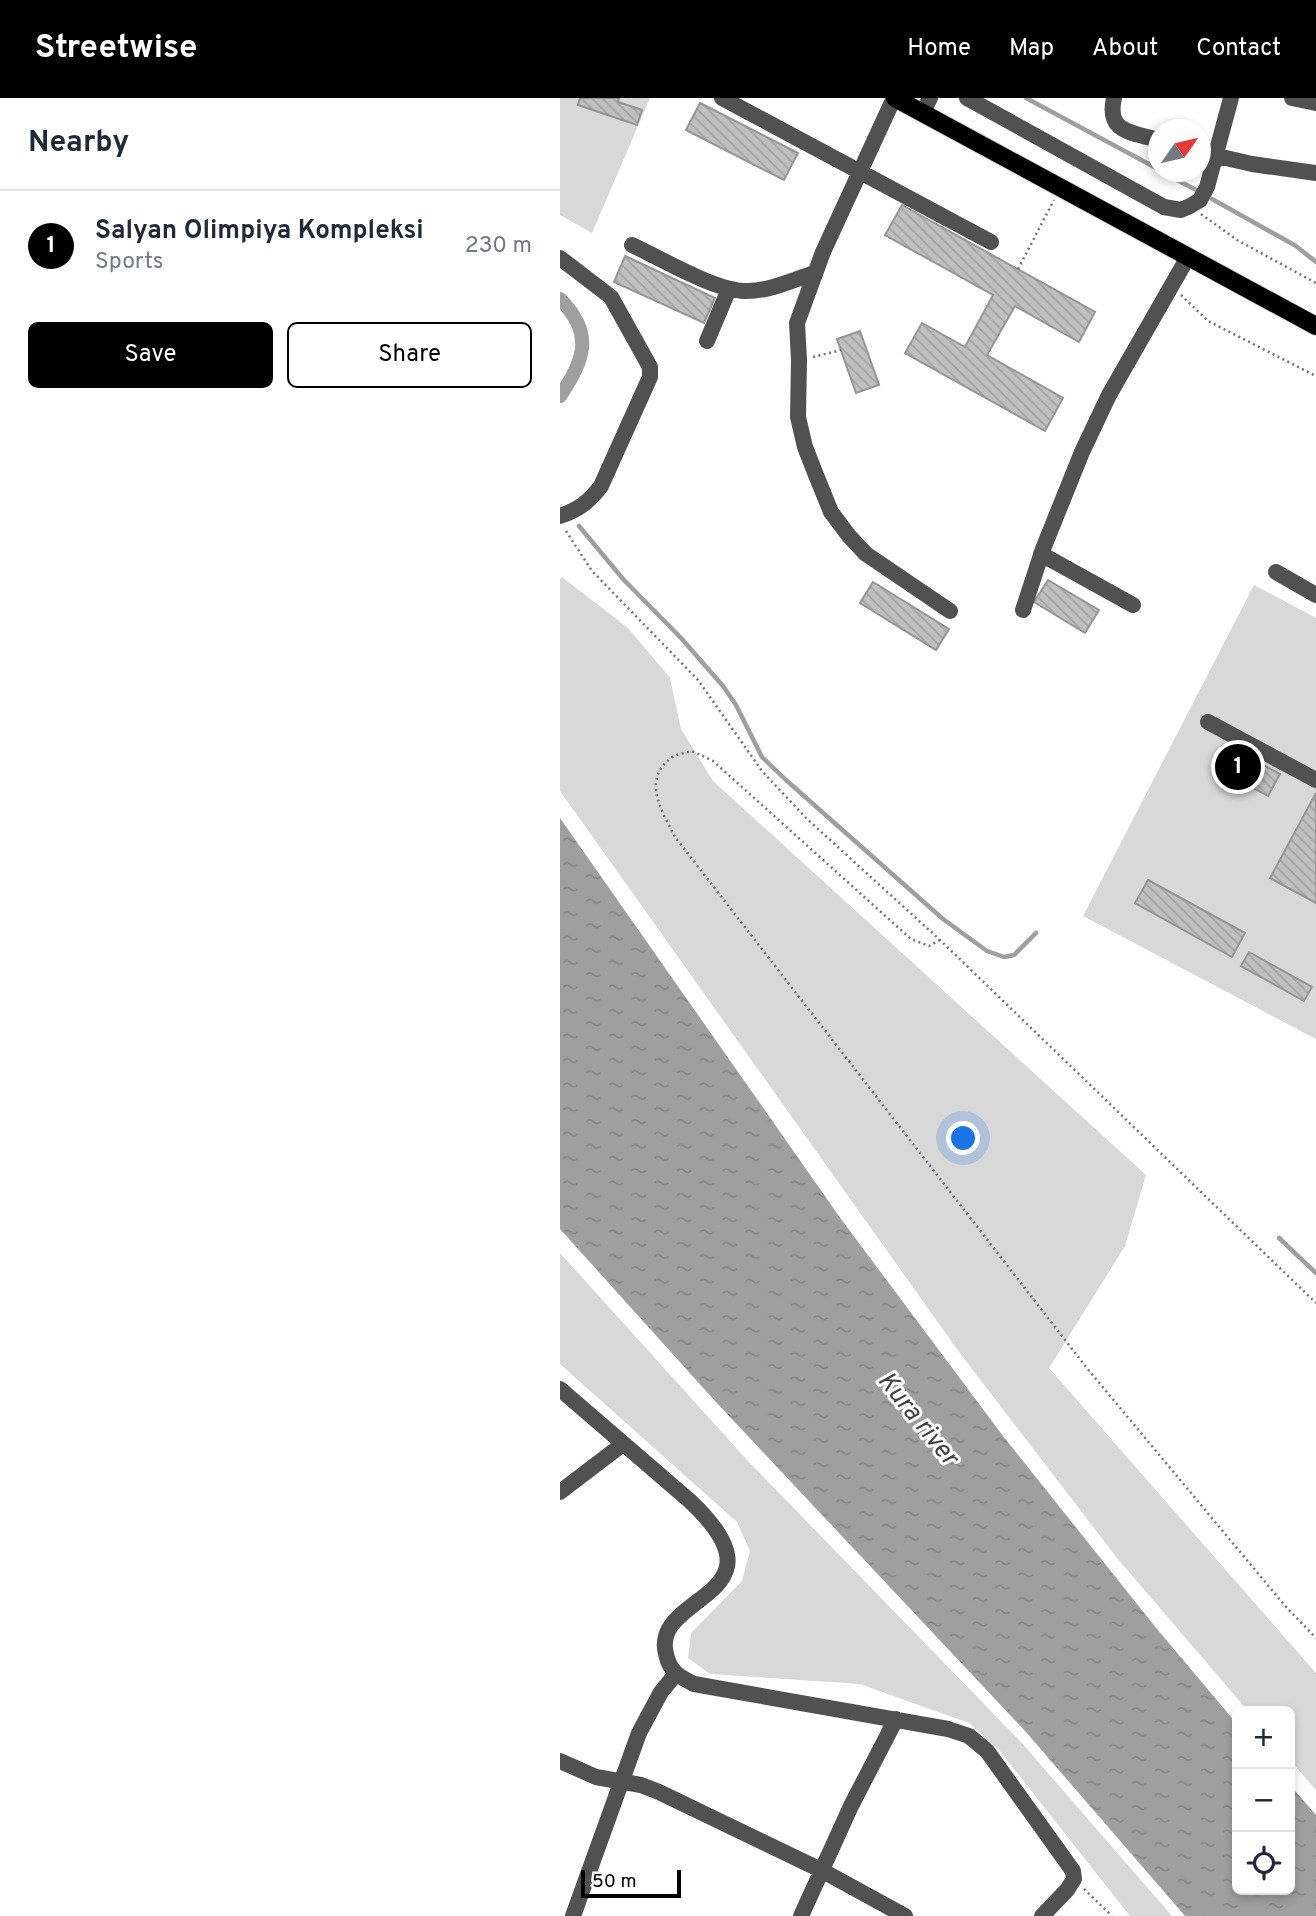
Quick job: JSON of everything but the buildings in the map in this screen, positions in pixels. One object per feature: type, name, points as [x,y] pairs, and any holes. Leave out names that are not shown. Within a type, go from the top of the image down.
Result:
[{"type":"main road","points":[[894,98],[926,105],[1061,187],[1316,326]]},
{"type":"street","points":[[722,98],[991,242]]},
{"type":"street","points":[[894,98],[814,273],[797,323],[798,417],[805,447],[831,512],[849,536],[866,554],[950,611]]},
{"type":"street","points":[[967,98],[1164,206],[1181,210],[1190,206],[1200,200],[1207,182]]},
{"type":"street","points":[[1114,98],[1111,113],[1113,120],[1119,126],[1148,136]]},
{"type":"street","points":[[1211,147],[1231,98]]},
{"type":"street","points":[[1292,98],[1316,103]]},
{"type":"street","points":[[1211,155],[1252,164],[1316,173]]},
{"type":"street","points":[[632,245],[729,289],[767,289],[814,273]]},
{"type":"street","points":[[1023,610],[1041,554],[1082,452],[1109,395],[1188,257]]},
{"type":"street","points":[[560,258],[611,297],[650,367],[650,377],[601,486],[590,501],[575,511],[560,516]]},
{"type":"street","points":[[707,341],[729,289]]},
{"type":"street","points":[[1041,554],[1133,605]]},
{"type":"street","points":[[1276,572],[1316,595]]},
{"type":"street","points":[[1208,722],[1316,780]]},
{"type":"street","points":[[560,1389],[707,1517],[723,1540],[728,1556],[726,1573],[718,1585],[666,1633],[664,1649],[669,1665],[676,1675],[694,1684],[948,1728],[969,1736],[987,1751],[1073,1871],[1074,1879],[1067,1890],[1042,1916]]},
{"type":"street","points":[[560,1492],[623,1444]]},
{"type":"street","points":[[573,1916],[639,1733],[661,1692],[676,1675]]},
{"type":"street","points":[[801,1916],[851,1806],[896,1719]]},
{"type":"street","points":[[560,1761],[596,1777],[641,1785],[659,1792],[821,1870],[905,1916]]},
{"type":"path","points":[[1018,269],[1061,187]]},
{"type":"path","points":[[1190,206],[1237,240],[1316,283]]},
{"type":"path","points":[[1172,285],[1187,303],[1208,321],[1316,376]]},
{"type":"path","points":[[799,360],[841,350]]},
{"type":"path","points":[[560,522],[592,571],[698,680],[762,771],[806,818],[940,940],[1316,1303]]},
{"type":"path","points":[[940,940],[929,946],[911,939],[713,761],[692,751],[672,758],[657,775],[656,801],[675,837],[1086,1367],[1277,1597],[1316,1638]]},
{"type":"path","points":[[1074,1879],[1112,1916]]},
{"type":"shaded area","points":[[560,98],[650,98],[592,233],[560,215]]},
{"type":"shaded area","points":[[562,577],[628,628],[670,678],[681,729],[713,781],[1146,1175],[1125,1246],[1049,1368],[1316,1673],[1316,1790],[1295,1766],[1295,1706],[1244,1706],[1117,1558],[959,1352],[560,791]]},
{"type":"shaded area","points":[[1254,585],[1316,618],[1316,1039],[1083,916]]},
{"type":"shaded area","points":[[560,1253],[747,1460],[1021,1742],[1172,1916],[1130,1916],[999,1750],[969,1723],[860,1684],[710,1674],[688,1658],[691,1633],[742,1581],[750,1551],[737,1522],[560,1364]]},
{"type":"water","name":"Kura river","points":[[560,818],[841,1219],[1003,1436],[1232,1718],[1232,1895],[1295,1895],[1295,1791],[1316,1815],[1316,1916],[1185,1916],[1026,1732],[715,1401],[560,1229]]},
{"type":"waterway","points":[[1026,98],[1148,164]]},
{"type":"waterway","points":[[1181,182],[1196,190]]},
{"type":"waterway","points":[[1212,199],[1296,246],[1316,262]]},
{"type":"waterway","points":[[560,299],[571,311],[582,335],[580,358],[560,396]]},
{"type":"waterway","points":[[579,526],[623,579],[723,686],[736,705],[762,757],[786,780],[943,919],[987,951],[1004,957],[1014,955],[1036,933]]},
{"type":"waterway","points":[[1279,1238],[1316,1273]]},
{"type":"place","name":"Salyan Olimpiya Kompleksi","points":[[1238,767]]}]
